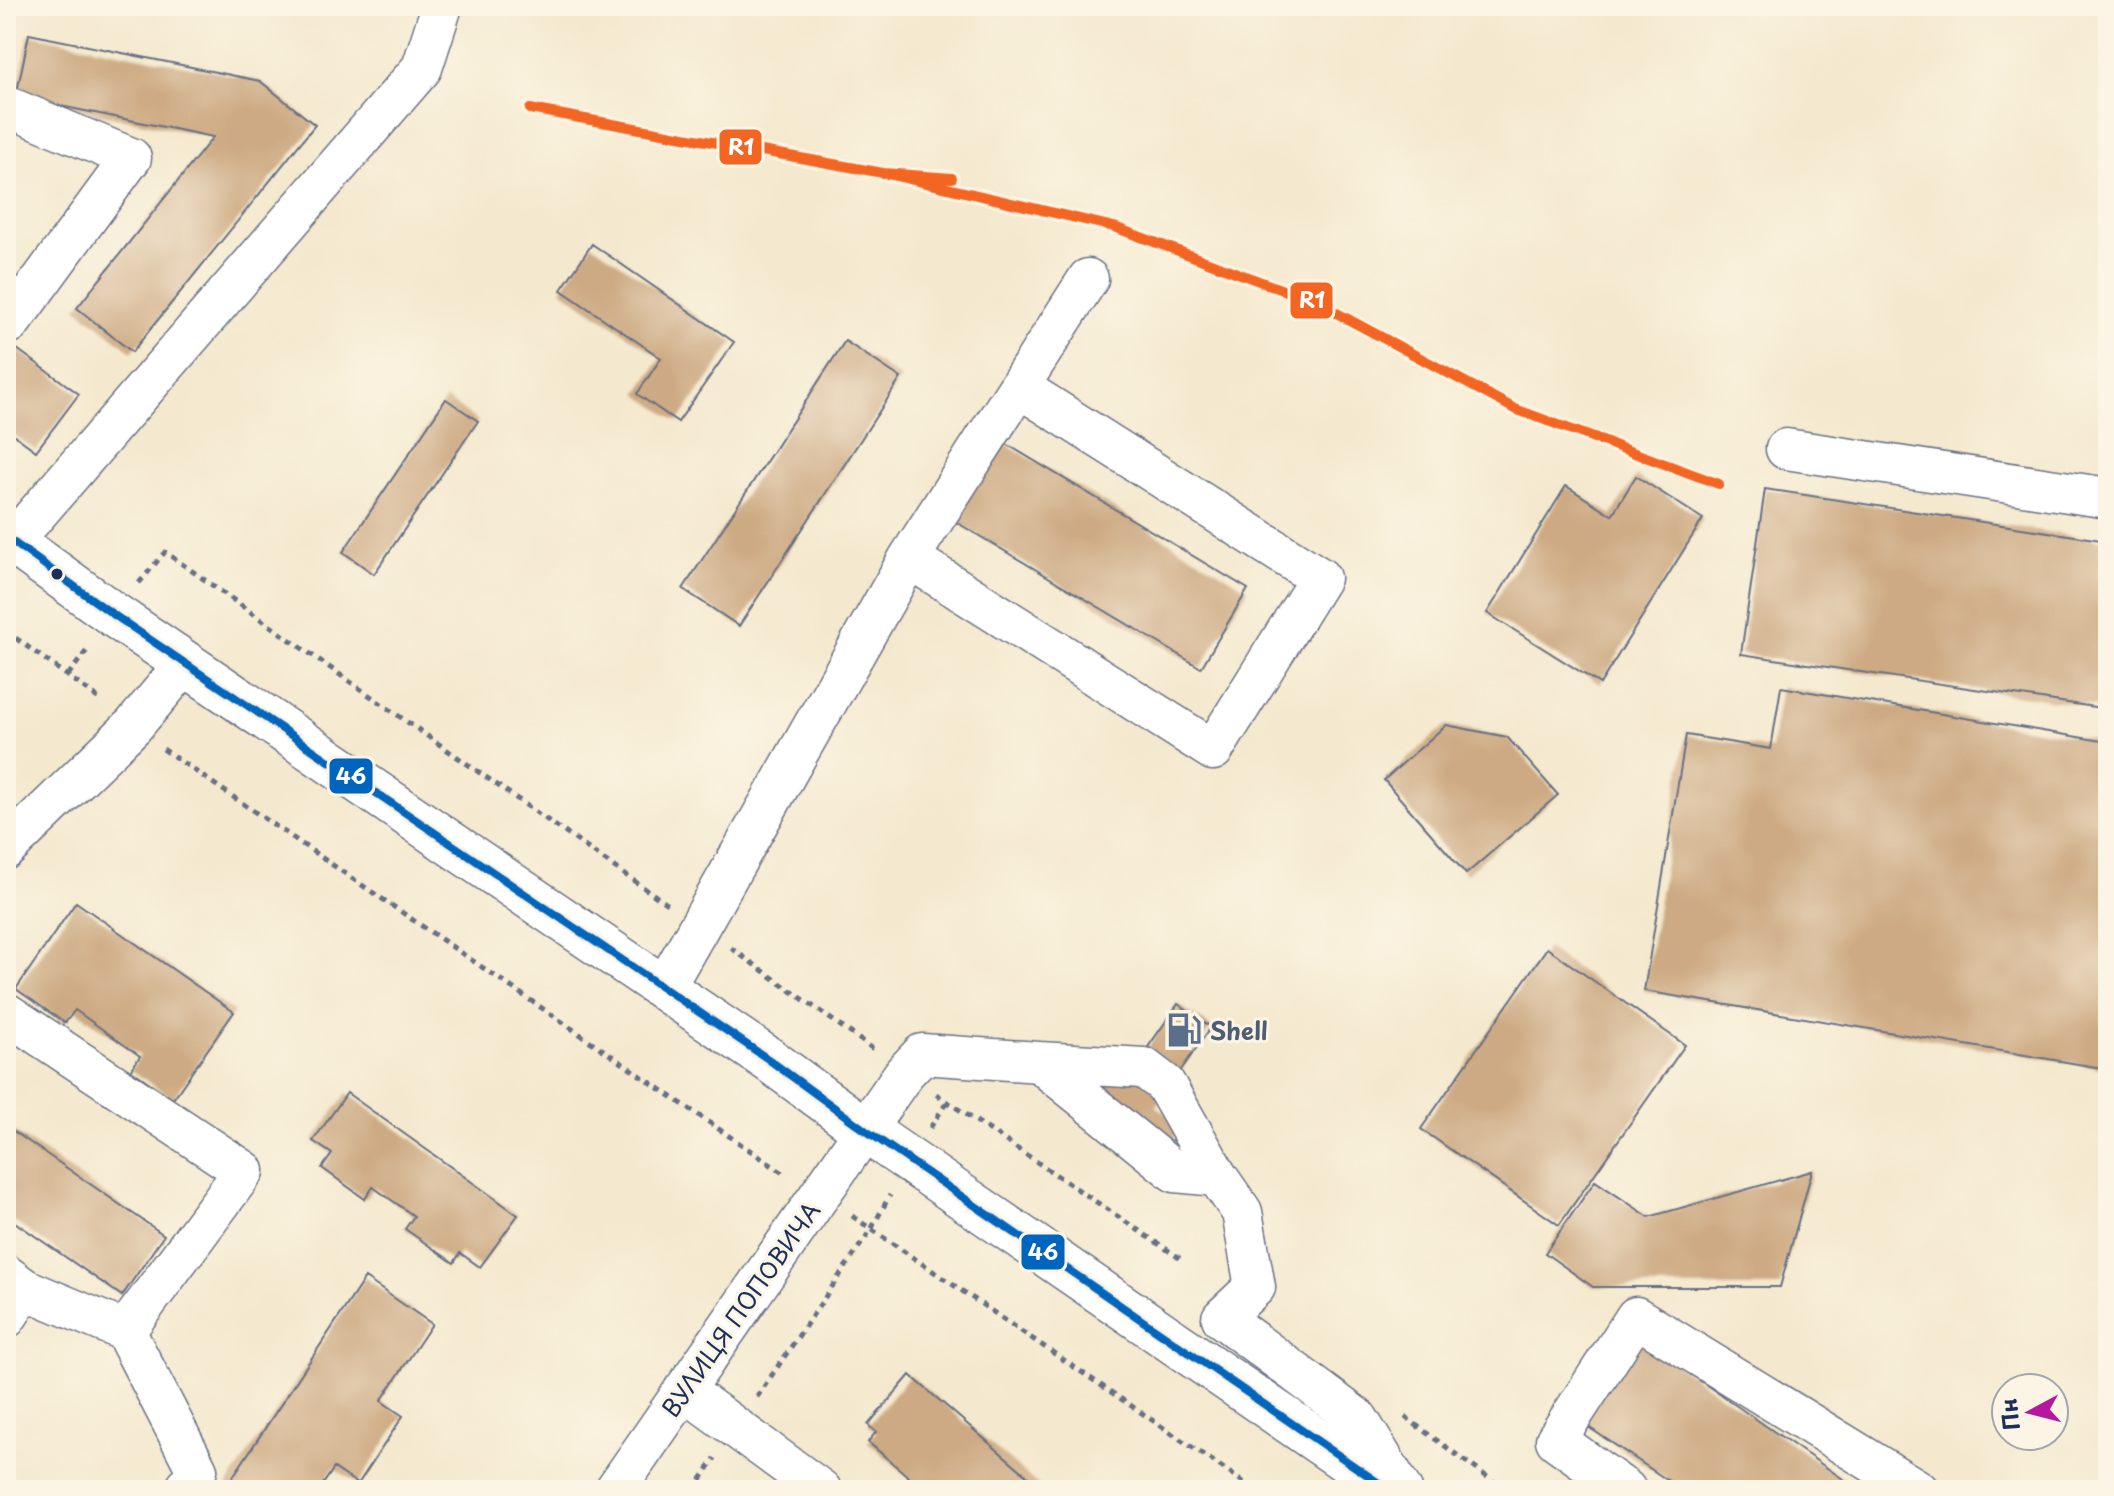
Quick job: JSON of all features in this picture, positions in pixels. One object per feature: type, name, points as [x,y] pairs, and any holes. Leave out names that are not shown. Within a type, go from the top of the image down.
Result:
[{"type":"main road","points":[[10,539],[114,615],[768,1059],[865,1130],[1389,1490]]},
{"type":"street","points":[[10,539],[422,68],[442,6]]},
{"type":"street","points":[[6,106],[131,158],[10,323],[6,320]]},
{"type":"street","points":[[663,990],[909,558],[1088,279]]},
{"type":"street","points":[[909,558],[1213,750],[1320,578],[1019,387]]},
{"type":"street","points":[[1786,449],[2108,498]]},
{"type":"street","points":[[6,849],[134,725],[186,663]]},
{"type":"street","points":[[6,1013],[244,1171],[125,1331]]},
{"type":"street","points":[[905,1072],[922,1054],[1144,1068],[1165,1084],[1217,1176],[1242,1212],[1255,1287],[1222,1318],[1358,1419],[1402,1490]]},
{"type":"street","points":[[1039,1062],[1175,1172],[1217,1176]]},
{"type":"street","name":"ВУЛИЦЯ ПОПОВИЧА","points":[[615,1490],[905,1072]]},
{"type":"street","points":[[12,1294],[125,1331],[195,1483]]},
{"type":"street","points":[[1626,1490],[1556,1440],[1636,1317],[1918,1490]]},
{"type":"street","points":[[684,1390],[821,1490]]},
{"type":"path","points":[[137,585],[165,552],[905,1072],[1184,1261]]},
{"type":"path","points":[[6,631],[161,748],[817,1197],[872,1228],[1255,1490]]},
{"type":"path","points":[[68,675],[88,649]]},
{"type":"path","points":[[694,1490],[872,1228]]},
{"type":"building","points":[[29,34],[260,81],[315,125],[132,352],[77,308],[213,137],[16,97]]},
{"type":"building","points":[[592,244],[734,342],[678,422],[637,394],[661,358],[561,290]]},
{"type":"building","points":[[6,341],[79,394],[36,451],[6,429]]},
{"type":"building","points":[[845,341],[901,378],[739,626],[683,589]]},
{"type":"building","points":[[446,399],[478,421],[374,574],[343,552]]},
{"type":"building","points":[[998,439],[1248,589],[1201,668],[951,519]]},
{"type":"building","points":[[1636,476],[1703,519],[1600,684],[1487,613],[1566,486],[1612,515]]},
{"type":"building","points":[[1765,489],[2108,541],[2108,709],[1741,654]]},
{"type":"building","points":[[1781,687],[2108,742],[2108,1069],[1644,991],[1686,735],[1771,749]]},
{"type":"building","points":[[1446,725],[1507,737],[1558,795],[1466,874],[1384,780]]},
{"type":"building","points":[[76,902],[234,1012],[173,1099],[131,1070],[140,1056],[75,1010],[65,1023],[16,989]]},
{"type":"building","points":[[1547,948],[1685,1045],[1559,1225],[1421,1129]]},
{"type":"building","points":[[1178,1004],[1211,1027],[1156,1106],[1183,1125],[1155,1164],[1072,1105],[1101,1063],[1125,1080]]},
{"type":"building","points":[[347,1093],[518,1215],[480,1267],[460,1253],[454,1263],[405,1229],[414,1216],[373,1187],[365,1199],[322,1168],[332,1154],[313,1141]]},
{"type":"building","points":[[6,1126],[164,1235],[122,1296],[6,1216]]},
{"type":"building","points":[[1812,1171],[1780,1287],[1593,1287],[1545,1253],[1595,1181],[1649,1217]]},
{"type":"building","points":[[365,1278],[432,1324],[381,1401],[403,1416],[358,1484],[334,1468],[319,1490],[224,1490]]},
{"type":"building","points":[[1638,1338],[1859,1490],[1682,1490],[1581,1422]]},
{"type":"building","points":[[910,1375],[1044,1490],[924,1490],[868,1442],[876,1432],[868,1425]]},
{"type":"transit line","name":"R1","points":[[530,109],[883,173],[952,178]]},
{"type":"transit line","name":"R1","points":[[883,173],[1114,227],[1318,303],[1515,409],[1719,484]]},
{"type":"transit line","name":"46","points":[[6,537],[114,615],[768,1059],[865,1130],[1389,1490]]},
{"type":"place","name":"Shell","points":[[1184,1030]]}]
